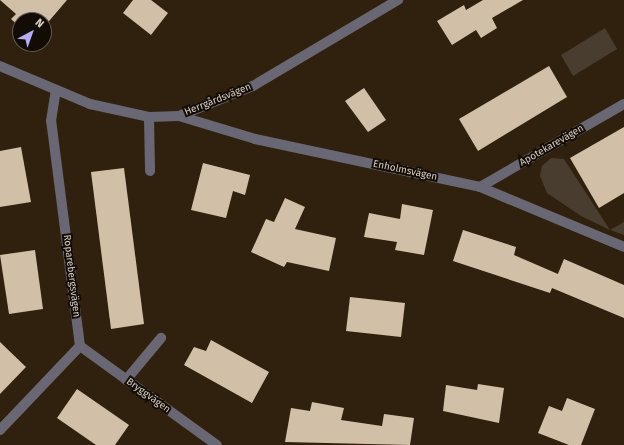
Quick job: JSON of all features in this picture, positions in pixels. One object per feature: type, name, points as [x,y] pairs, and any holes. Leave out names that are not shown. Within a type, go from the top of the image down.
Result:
[{"type":"street","name":"Herrgårdsvägen","points":[[0,66],[56,91],[149,117],[179,116],[253,86],[398,0]]},
{"type":"street","name":"Roparebergsvägen","points":[[56,91],[51,121],[80,346]]},
{"type":"street","name":"Apotekarevägen","points":[[480,187],[624,104]]},
{"type":"street","name":"Enholmsvägen","points":[[179,116],[255,138],[480,187],[624,247]]},
{"type":"street","points":[[149,117],[150,172]]},
{"type":"street","points":[[126,380],[160,338]]},
{"type":"street","points":[[0,430],[80,346]]},
{"type":"street","name":"Bryggvägen","points":[[80,346],[217,445]]},
{"type":"shaded area","points":[[605,28],[617,49],[573,76],[561,55]]},
{"type":"shaded area","points":[[551,158],[564,159],[610,230],[581,216],[547,193],[540,176],[542,166]]},
{"type":"shaded area","points":[[624,222],[624,235],[610,230]]},
{"type":"building","points":[[0,0],[67,0],[52,18],[52,12],[14,12]]},
{"type":"building","points":[[133,0],[151,0],[168,13],[151,35],[123,13]]},
{"type":"building","points":[[483,0],[523,0],[492,18],[497,28],[481,38],[476,30],[452,45],[437,21],[464,5],[466,10]]},
{"type":"building","points":[[549,66],[567,97],[478,151],[459,119]]},
{"type":"building","points":[[364,88],[386,120],[368,132],[345,101]]},
{"type":"building","points":[[624,127],[624,193],[599,208],[570,158]]},
{"type":"building","points":[[21,147],[31,202],[0,207],[0,151]]},
{"type":"building","points":[[203,163],[250,175],[245,195],[233,191],[226,218],[191,210]]},
{"type":"building","points":[[124,168],[144,324],[111,329],[91,172]]},
{"type":"building","points":[[285,198],[305,207],[295,229],[336,238],[329,271],[287,262],[284,267],[251,252],[266,219],[274,222]]},
{"type":"building","points":[[402,204],[433,210],[424,255],[395,250],[397,242],[364,237],[369,213],[400,219]]},
{"type":"building","points":[[463,230],[516,247],[514,255],[558,274],[564,259],[624,285],[624,318],[552,288],[550,293],[453,261]]},
{"type":"building","points":[[35,250],[43,309],[9,314],[0,255]]},
{"type":"building","points":[[350,297],[405,303],[401,337],[346,331]]},
{"type":"building","points":[[211,340],[269,372],[252,403],[184,365],[194,347],[206,351]]},
{"type":"building","points":[[0,342],[26,367],[0,394]]},
{"type":"building","points":[[478,384],[504,388],[499,423],[443,411],[446,385],[477,390]]},
{"type":"building","points":[[77,389],[129,425],[115,445],[96,445],[57,418]]},
{"type":"building","points":[[567,398],[595,409],[581,445],[569,445],[538,433],[549,406],[562,411]]},
{"type":"building","points":[[312,402],[344,408],[341,420],[382,426],[384,414],[414,418],[410,445],[285,442],[291,408],[310,411]]}]
